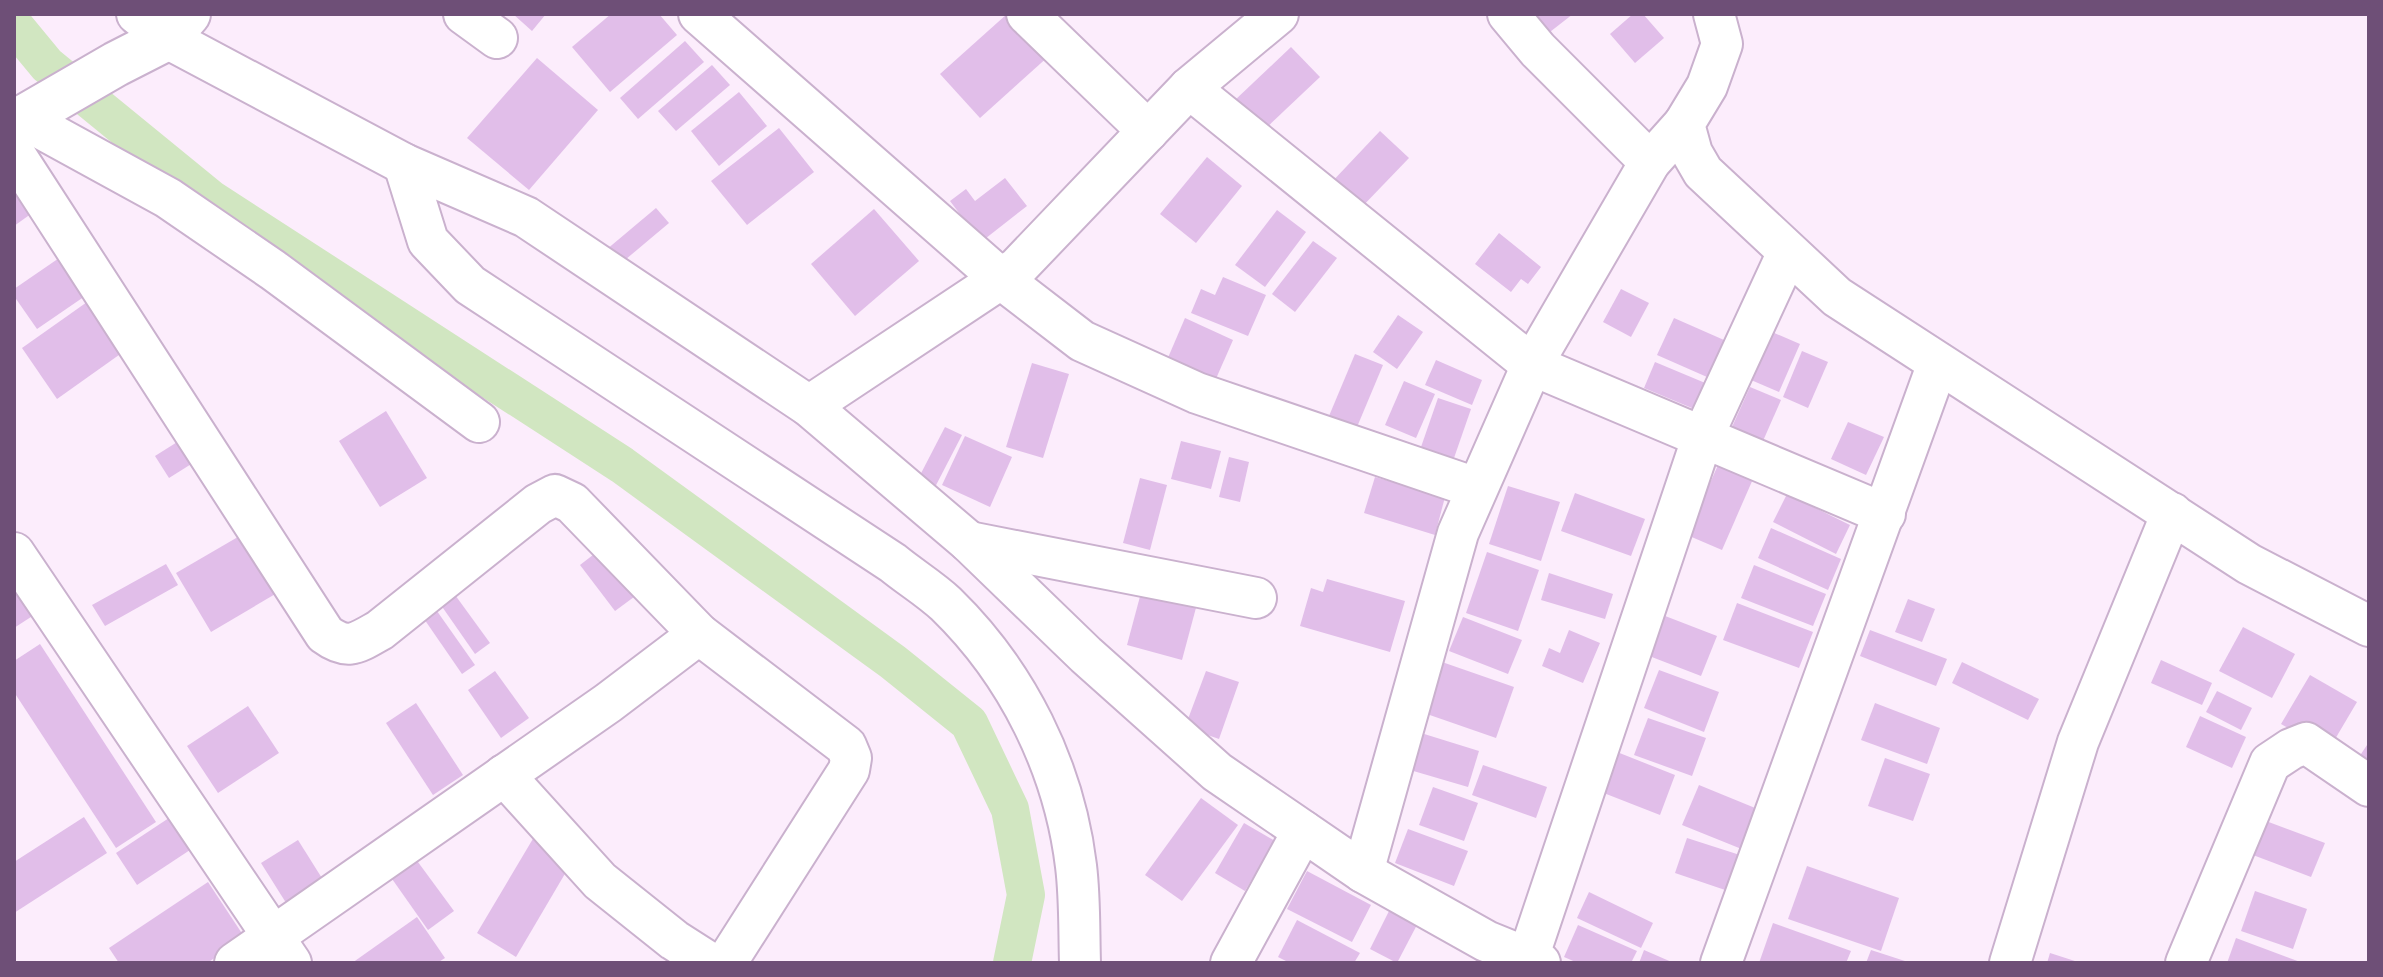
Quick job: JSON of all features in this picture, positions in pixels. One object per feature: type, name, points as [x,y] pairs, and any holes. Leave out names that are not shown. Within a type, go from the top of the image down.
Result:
[{"type":"street","points":[[464,14],[497,38]]},
{"type":"street","points":[[699,14],[810,108],[1000,278],[1082,341],[1197,393],[1476,488]]},
{"type":"street","points":[[1027,14],[1148,131]]},
{"type":"street","points":[[809,406],[1017,268],[1189,88],[1278,14]]},
{"type":"street","points":[[1508,14],[1538,50],[1650,162]]},
{"type":"street","points":[[1363,872],[1458,533],[1476,488],[1532,365],[1650,162],[1684,124],[1707,86],[1722,44],[1714,14]]},
{"type":"street","points":[[24,125],[116,64],[164,22],[404,164],[526,217],[809,406],[969,542],[1086,655],[1217,772],[1480,952],[1534,961],[1703,436],[1788,252]]},
{"type":"street","points":[[1189,88],[1532,365],[1885,514]]},
{"type":"street","points":[[1684,124],[1692,153],[1703,172],[1837,297],[2249,564],[2369,626]]},
{"type":"street","points":[[24,125],[168,198],[273,270],[479,422]]},
{"type":"street","points":[[24,125],[325,634],[337,643],[355,644],[380,630],[538,504],[555,495],[572,503],[699,634],[846,746],[851,758],[849,770],[726,963]]},
{"type":"street","points":[[404,164],[428,241],[470,285],[893,563],[944,602],[982,642],[1020,697],[1057,776],[1076,865],[1080,963]]},
{"type":"street","points":[[1721,963],[1938,363]]},
{"type":"street","points":[[2010,963],[2078,742],[2172,513]]},
{"type":"street","points":[[969,542],[1256,598]]},
{"type":"street","points":[[14,553],[281,949]]},
{"type":"street","points":[[235,963],[281,949],[504,775],[608,703],[699,634]]},
{"type":"street","points":[[2186,963],[2270,763],[2306,743],[2369,786]]},
{"type":"street","points":[[504,775],[600,881],[674,940],[710,963]]},
{"type":"street","points":[[1231,963],[1303,831]]},
{"type":"building","points":[[513,14],[546,14],[532,31]]},
{"type":"building","points":[[611,14],[659,14],[677,35],[610,92],[572,47]]},
{"type":"building","points":[[1007,14],[1013,14],[1050,55],[980,118],[940,74]]},
{"type":"building","points":[[1530,14],[1573,14],[1546,35]]},
{"type":"building","points":[[1633,14],[1643,14],[1664,38],[1635,63],[1610,34]]},
{"type":"building","points":[[685,41],[704,62],[638,119],[620,98]]},
{"type":"building","points":[[1291,47],[1320,77],[1263,131],[1234,101]]},
{"type":"building","points":[[537,58],[598,110],[529,190],[467,138]]},
{"type":"building","points":[[712,65],[730,85],[676,131],[658,111]]},
{"type":"building","points":[[739,92],[767,126],[719,166],[691,131]]},
{"type":"building","points":[[779,128],[814,172],[747,225],[711,181]]},
{"type":"building","points":[[1380,131],[1409,158],[1357,212],[1329,185]]},
{"type":"building","points":[[1207,157],[1242,186],[1196,243],[1160,214]]},
{"type":"building","points":[[1005,178],[1027,206],[981,242],[950,201],[966,189],[975,201]]},
{"type":"building","points":[[14,186],[42,206],[14,226]]},
{"type":"building","points":[[656,208],[669,223],[619,265],[606,250]]},
{"type":"building","points":[[874,209],[919,261],[855,316],[811,264]]},
{"type":"building","points":[[1277,210],[1306,232],[1265,287],[1235,265]]},
{"type":"building","points":[[1499,233],[1541,267],[1528,284],[1521,279],[1511,292],[1475,264]]},
{"type":"building","points":[[1313,241],[1337,258],[1295,312],[1272,294]]},
{"type":"building","points":[[65,254],[91,292],[37,329],[14,296],[14,289]]},
{"type":"building","points":[[1223,277],[1266,295],[1248,336],[1191,313],[1201,289],[1215,295]]},
{"type":"building","points":[[1621,289],[1649,303],[1631,337],[1603,322]]},
{"type":"building","points":[[97,295],[133,345],[57,399],[22,348]]},
{"type":"building","points":[[1398,315],[1423,332],[1397,369],[1373,352]]},
{"type":"building","points":[[1185,318],[1233,340],[1215,381],[1167,360]]},
{"type":"building","points":[[1674,318],[1724,340],[1707,377],[1657,355]]},
{"type":"building","points":[[1772,332],[1800,344],[1779,392],[1751,380]]},
{"type":"building","points":[[1802,351],[1828,362],[1808,408],[1783,397]]},
{"type":"building","points":[[1355,354],[1383,365],[1357,427],[1329,416]]},
{"type":"building","points":[[1436,360],[1482,380],[1472,405],[1425,385]]},
{"type":"building","points":[[1655,362],[1710,385],[1699,411],[1644,388]]},
{"type":"building","points":[[1032,363],[1069,374],[1043,458],[1006,447]]},
{"type":"building","points":[[1404,381],[1435,394],[1416,438],[1385,425]]},
{"type":"building","points":[[1750,387],[1781,400],[1763,441],[1732,427]]},
{"type":"building","points":[[1438,398],[1471,409],[1454,458],[1421,447]]},
{"type":"building","points":[[386,411],[427,478],[380,507],[339,441]]},
{"type":"building","points":[[1848,422],[1884,437],[1866,475],[1831,459]]},
{"type":"building","points":[[945,427],[962,435],[933,491],[916,483]]},
{"type":"building","points":[[190,434],[204,456],[169,478],[155,456]]},
{"type":"building","points":[[965,436],[1012,457],[990,507],[942,485]]},
{"type":"building","points":[[1181,441],[1221,451],[1211,489],[1171,479]]},
{"type":"building","points":[[1229,457],[1249,462],[1240,502],[1219,497]]},
{"type":"building","points":[[1718,465],[1753,479],[1722,550],[1687,535]]},
{"type":"building","points":[[1375,477],[1445,497],[1435,535],[1364,513]]},
{"type":"building","points":[[1140,478],[1167,485],[1150,550],[1123,543]]},
{"type":"building","points":[[1508,486],[1560,502],[1541,561],[1489,544]]},
{"type":"building","points":[[1575,493],[1645,519],[1631,556],[1561,531]]},
{"type":"building","points":[[1787,494],[1850,525],[1836,554],[1773,522]]},
{"type":"building","points":[[1771,528],[1841,559],[1828,590],[1758,558]]},
{"type":"building","points":[[243,534],[277,593],[211,632],[176,573]]},
{"type":"building","points":[[602,548],[638,594],[615,611],[580,565]]},
{"type":"building","points":[[1487,552],[1539,570],[1518,631],[1466,613]]},
{"type":"building","points":[[166,564],[178,585],[105,626],[92,605]]},
{"type":"building","points":[[1754,565],[1826,594],[1813,626],[1741,598]]},
{"type":"building","points":[[1549,573],[1613,594],[1605,619],[1541,600]]},
{"type":"building","points":[[1327,579],[1405,601],[1390,652],[1300,626],[1311,588],[1323,592]]},
{"type":"building","points":[[14,585],[34,615],[14,628]]},
{"type":"building","points":[[450,588],[490,643],[475,654],[436,598]]},
{"type":"building","points":[[1142,589],[1197,604],[1182,660],[1127,645]]},
{"type":"building","points":[[1908,599],[1935,609],[1922,642],[1895,632]]},
{"type":"building","points":[[1737,603],[1813,632],[1799,668],[1723,640]]},
{"type":"building","points":[[432,604],[475,665],[462,674],[420,613]]},
{"type":"building","points":[[1660,614],[1717,636],[1701,676],[1644,654]]},
{"type":"building","points":[[1463,617],[1522,640],[1508,674],[1449,651]]},
{"type":"building","points":[[2243,627],[2295,654],[2272,698],[2219,671]]},
{"type":"building","points":[[1569,630],[1600,643],[1583,683],[1542,666],[1549,648],[1560,653]]},
{"type":"building","points":[[1870,630],[1947,659],[1936,686],[1860,656]]},
{"type":"building","points":[[40,644],[156,822],[116,848],[14,692],[14,661]]},
{"type":"building","points":[[2161,660],[2212,683],[2202,705],[2151,683]]},
{"type":"building","points":[[1442,662],[1514,687],[1496,738],[1424,713]]},
{"type":"building","points":[[1962,662],[2039,699],[2028,720],[1952,683]]},
{"type":"building","points":[[1659,670],[1719,692],[1704,732],[1644,708]]},
{"type":"building","points":[[495,671],[529,718],[501,738],[468,690]]},
{"type":"building","points":[[1206,671],[1239,682],[1219,739],[1185,727]]},
{"type":"building","points":[[2310,675],[2357,702],[2328,751],[2281,724]]},
{"type":"building","points":[[2217,691],[2252,708],[2241,730],[2206,712]]},
{"type":"building","points":[[416,703],[463,775],[433,795],[386,723]]},
{"type":"building","points":[[1875,703],[1940,728],[1927,764],[1861,740]]},
{"type":"building","points":[[248,706],[279,753],[218,793],[187,746]]},
{"type":"building","points":[[2200,716],[2246,737],[2232,768],[2186,747]]},
{"type":"building","points":[[1648,718],[1706,738],[1692,776],[1634,755]]},
{"type":"building","points":[[1421,733],[1479,751],[1468,787],[1410,770]]},
{"type":"building","points":[[2369,742],[2369,777],[2353,766]]},
{"type":"building","points":[[1612,750],[1675,775],[1660,815],[1596,790]]},
{"type":"building","points":[[1885,758],[1930,774],[1913,821],[1868,806]]},
{"type":"building","points":[[1483,765],[1547,787],[1536,818],[1472,795]]},
{"type":"building","points":[[1699,785],[1760,810],[1744,850],[1682,825]]},
{"type":"building","points":[[1433,787],[1478,803],[1464,841],[1419,825]]},
{"type":"building","points":[[1201,798],[1238,825],[1182,901],[1145,875]]},
{"type":"building","points":[[172,816],[193,848],[137,885],[116,853]]},
{"type":"building","points":[[84,817],[107,853],[14,913],[14,862]]},
{"type":"building","points":[[2258,818],[2325,843],[2311,877],[2245,852]]},
{"type":"building","points":[[1244,823],[1275,841],[1245,891],[1215,873]]},
{"type":"building","points":[[1408,829],[1468,851],[1454,886],[1395,863]]},
{"type":"building","points":[[537,832],[576,855],[516,957],[477,933]]},
{"type":"building","points":[[1687,838],[1743,856],[1731,892],[1675,873]]},
{"type":"building","points":[[298,840],[325,883],[288,906],[261,863]]},
{"type":"building","points":[[415,858],[454,911],[428,930],[390,876]]},
{"type":"building","points":[[1807,866],[1899,898],[1881,951],[1788,919]]},
{"type":"building","points":[[1307,871],[1371,905],[1352,942],[1287,909]]},
{"type":"building","points":[[208,882],[245,938],[207,963],[119,963],[109,948]]},
{"type":"building","points":[[2255,891],[2307,909],[2293,949],[2241,931]]},
{"type":"building","points":[[1589,892],[1653,923],[1641,948],[1577,918]]},
{"type":"building","points":[[1391,907],[1419,921],[1397,963],[1370,949]]},
{"type":"building","points":[[417,917],[445,958],[437,963],[352,963]]},
{"type":"building","points":[[1297,920],[1360,953],[1354,963],[1290,963],[1278,957]]},
{"type":"building","points":[[1773,923],[1851,951],[1846,963],[1759,963]]},
{"type":"building","points":[[1578,925],[1637,951],[1631,963],[1578,963],[1564,957]]},
{"type":"building","points":[[2236,938],[2303,963],[2227,963]]},
{"type":"building","points":[[1644,950],[1674,963],[1639,963]]},
{"type":"building","points":[[1871,950],[1908,962],[1908,963],[1866,963]]},
{"type":"building","points":[[2050,953],[2078,962],[2078,963],[2047,963]]},
{"type":"waterway","points":[[14,25],[47,65],[211,199],[622,465],[893,662],[969,723],[1010,809],[1026,895],[1012,963]]}]
